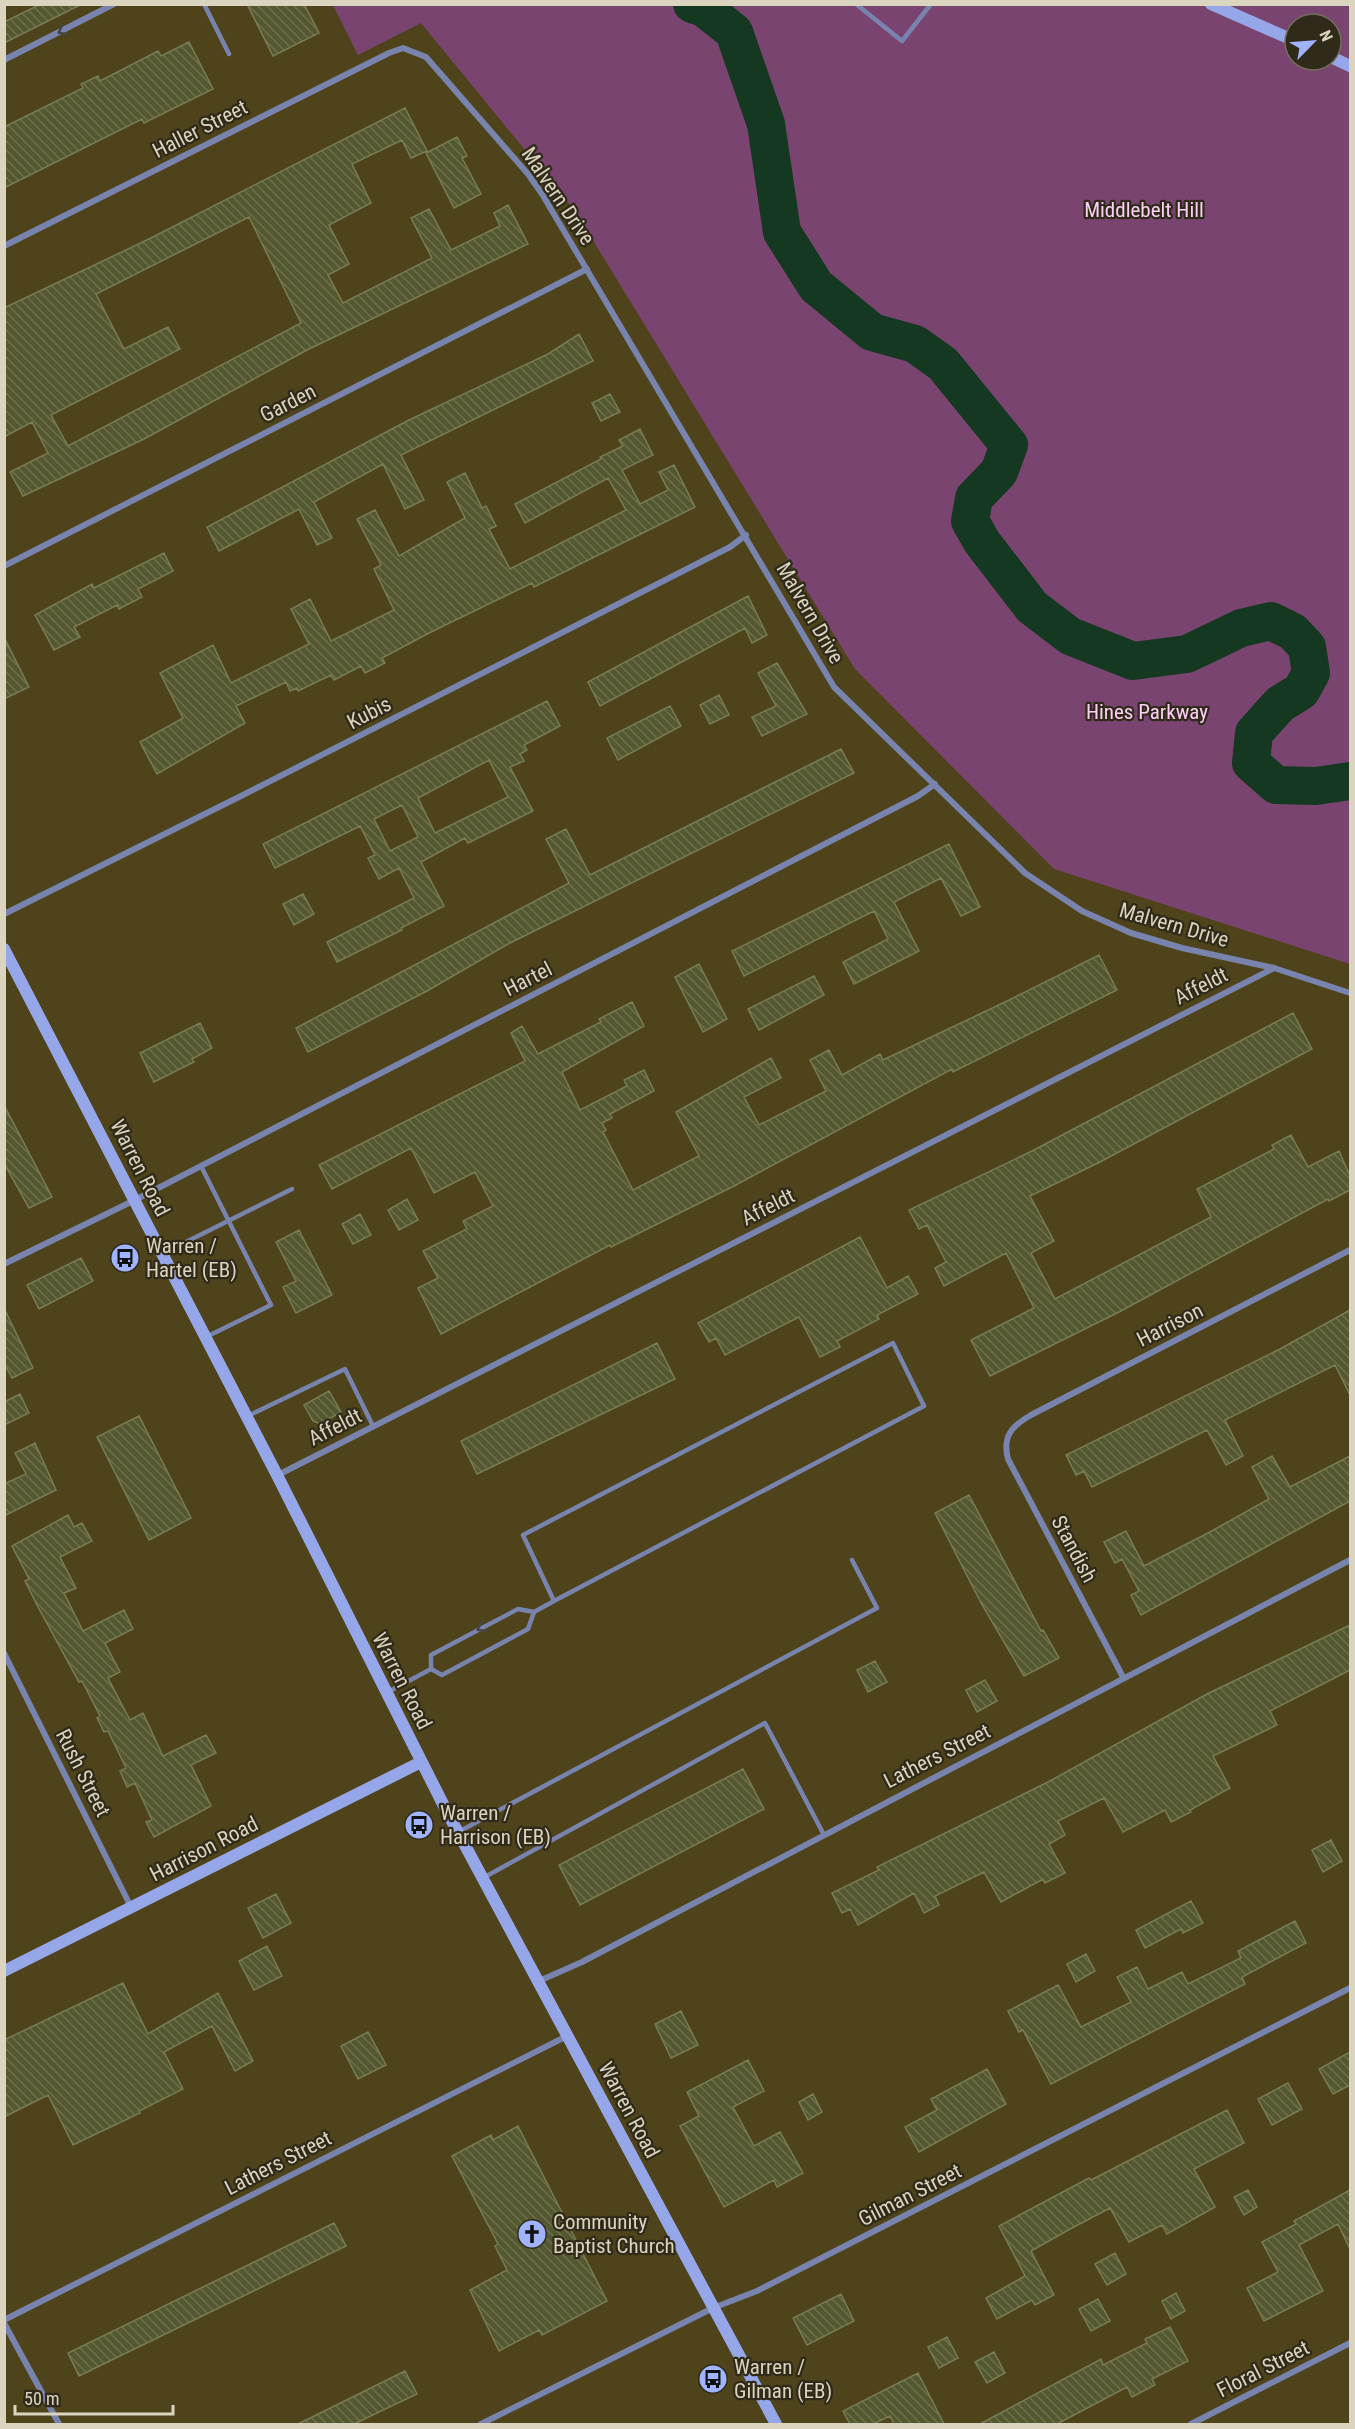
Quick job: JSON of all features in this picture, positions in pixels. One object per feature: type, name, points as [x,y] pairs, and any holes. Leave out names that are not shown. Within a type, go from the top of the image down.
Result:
[{"type":"main road","points":[[1211,4],[1283,37]]},
{"type":"main road","name":"Warren Road","points":[[4,949],[277,1475],[458,1833],[776,2424]]},
{"type":"main road","name":"Harrison Road","points":[[4,1971],[421,1762]]},
{"type":"street","points":[[4,60],[114,4]]},
{"type":"street","name":"Haller Street","points":[[4,246],[389,53],[403,48],[412,50]]},
{"type":"street","name":"Malvern Drive","points":[[412,50],[435,65],[528,174],[746,535],[834,687],[1024,873],[1082,911],[1131,933],[1274,968],[1350,993]]},
{"type":"street","name":"Garden","points":[[4,566],[587,269]]},
{"type":"street","name":"Kubis","points":[[4,914],[233,801],[730,547],[746,535]]},
{"type":"street","name":"Hartel","points":[[4,1264],[201,1166],[918,796],[935,784]]},
{"type":"street","name":"Affeldt","points":[[277,1475],[1274,968]]},
{"type":"street","name":"Harrison","points":[[1008,1434],[1031,1415],[1350,1250]]},
{"type":"street","name":"Standish","points":[[1008,1434],[1005,1444],[1008,1459],[1123,1677]]},
{"type":"street","name":"Lathers Street","points":[[538,1982],[582,1962],[823,1833],[1350,1560]]},
{"type":"street","name":"Rush Street","points":[[4,1653],[132,1908]]},
{"type":"street","name":"Gilman Street","points":[[481,2424],[713,2308],[757,2291],[1350,1989]]},
{"type":"street","name":"Lathers Street","points":[[4,2322],[567,2036]]},
{"type":"street","points":[[4,2322],[59,2424]]},
{"type":"street","name":"Floral Street","points":[[1191,2424],[1350,2343]]},
{"type":"lane","points":[[204,4],[229,54]]},
{"type":"lane","points":[[856,4],[902,41],[931,4]]},
{"type":"lane","points":[[201,1166],[271,1305],[206,1337]]},
{"type":"lane","points":[[162,1254],[292,1189]]},
{"type":"lane","points":[[431,1669],[431,1655],[518,1609],[534,1612],[924,1406],[893,1343],[523,1534],[554,1601]]},
{"type":"lane","points":[[247,1417],[345,1370],[374,1426]]},
{"type":"lane","points":[[458,1833],[877,1608],[852,1560]]},
{"type":"lane","points":[[431,1669],[442,1675],[528,1629],[534,1612]]},
{"type":"lane","points":[[386,1693],[431,1669]]},
{"type":"lane","points":[[483,1878],[765,1723],[823,1833]]},
{"type":"green space","name":"Hines Parkway","points":[[1347,4],[1350,6],[1350,964],[1054,869],[855,669],[575,211],[421,23],[358,55],[333,5]]},
{"type":"building","points":[[41,4],[82,4],[4,43],[4,22]]},
{"type":"building","points":[[247,4],[304,4],[319,33],[273,56]]},
{"type":"building","points":[[189,42],[213,89],[144,123],[142,119],[4,188],[4,127],[83,88],[81,84],[98,76],[100,81],[158,51],[161,56]]},
{"type":"building","points":[[405,108],[427,151],[411,158],[402,140],[352,164],[371,203],[329,225],[349,264],[328,275],[343,303],[432,258],[411,218],[429,209],[451,250],[500,226],[494,213],[508,205],[528,244],[307,350],[144,439],[23,496],[10,472],[48,453],[32,422],[4,437],[4,308],[149,239]],"holes":[[[249,217],[301,323],[68,446],[51,415],[180,349],[168,327],[124,349],[96,294]]]},
{"type":"building","points":[[457,137],[467,156],[462,158],[481,194],[454,208],[426,153]]},
{"type":"building","points":[[579,334],[593,361],[401,455],[424,500],[405,509],[383,464],[314,502],[332,538],[317,545],[299,509],[219,551],[207,527],[409,420],[548,354]]},
{"type":"building","points":[[610,394],[620,412],[601,421],[592,403]]},
{"type":"building","points":[[640,429],[653,455],[622,470],[640,504],[668,490],[659,472],[674,465],[695,507],[534,587],[532,583],[429,633],[382,658],[385,663],[365,673],[361,666],[334,680],[331,675],[298,691],[297,688],[290,691],[286,682],[236,706],[245,723],[157,774],[140,742],[183,718],[160,673],[213,645],[231,683],[309,644],[291,609],[310,599],[331,641],[394,610],[374,569],[381,565],[357,519],[375,510],[399,556],[465,518],[447,482],[465,473],[482,508],[486,506],[496,526],[489,529],[510,569],[626,510],[608,478],[525,523],[515,504],[623,446],[619,440]]},
{"type":"building","points":[[164,553],[173,571],[138,589],[142,597],[119,609],[117,605],[74,627],[80,637],[54,650],[35,615],[92,584],[94,588]]},
{"type":"building","points":[[748,596],[767,635],[752,643],[745,628],[600,706],[588,682]]},
{"type":"building","points":[[4,637],[29,687],[4,699]]},
{"type":"building","points":[[777,663],[807,714],[762,736],[752,717],[776,706],[758,673]]},
{"type":"building","points":[[719,695],[729,715],[710,724],[700,705]]},
{"type":"building","points":[[547,701],[560,726],[524,745],[527,750],[520,754],[524,761],[510,767],[533,811],[468,843],[465,838],[421,862],[444,906],[337,962],[327,942],[414,898],[399,868],[379,879],[368,858],[375,855],[360,826],[275,868],[263,844]],"holes":[[[489,760],[508,797],[435,833],[418,798]],[[402,805],[418,837],[390,851],[374,819]]]},
{"type":"building","points":[[670,706],[681,726],[618,760],[607,738]]},
{"type":"building","points":[[841,749],[854,773],[510,943],[427,991],[308,1052],[296,1028],[569,883],[546,839],[566,829],[590,875]]},
{"type":"building","points":[[949,844],[980,907],[961,916],[941,878],[894,902],[919,951],[854,984],[843,962],[888,939],[874,911],[744,976],[732,951]]},
{"type":"building","points":[[303,894],[314,914],[294,925],[283,904]]},
{"type":"building","points":[[1099,955],[1117,990],[953,1072],[952,1069],[734,1186],[611,1247],[610,1245],[441,1334],[418,1288],[438,1278],[423,1251],[467,1229],[463,1221],[493,1206],[475,1172],[434,1193],[411,1148],[332,1189],[319,1165],[525,1061],[511,1033],[522,1026],[538,1054],[601,1022],[599,1019],[632,1002],[644,1026],[562,1072],[580,1110],[627,1086],[624,1080],[644,1070],[654,1091],[610,1114],[612,1118],[602,1123],[606,1130],[603,1132],[633,1190],[699,1156],[676,1112],[771,1058],[781,1078],[744,1097],[759,1125],[826,1091],[810,1060],[829,1050],[842,1075],[880,1054],[883,1060]]},
{"type":"building","points":[[699,964],[727,1019],[703,1032],[675,977]]},
{"type":"building","points":[[814,976],[824,995],[759,1030],[748,1009]]},
{"type":"building","points":[[1293,1013],[1312,1049],[1100,1162],[1030,1196],[1054,1241],[1031,1253],[1055,1299],[1211,1217],[1197,1189],[1274,1149],[1272,1145],[1291,1135],[1308,1167],[1339,1151],[1350,1176],[1350,1190],[1329,1201],[1328,1199],[1119,1312],[990,1376],[971,1340],[1034,1308],[1006,1253],[944,1286],[935,1268],[946,1262],[927,1225],[919,1229],[909,1210],[1032,1151]]},
{"type":"building","points":[[200,1023],[212,1048],[192,1059],[194,1062],[154,1082],[140,1053]]},
{"type":"building","points":[[4,1105],[52,1197],[29,1208],[4,1163]]},
{"type":"building","points":[[407,1199],[418,1220],[399,1230],[388,1210]]},
{"type":"building","points":[[360,1214],[371,1235],[353,1244],[342,1224]]},
{"type":"building","points":[[299,1230],[332,1295],[296,1313],[283,1287],[296,1281],[276,1242]]},
{"type":"building","points":[[860,1237],[887,1288],[908,1276],[918,1294],[877,1315],[879,1319],[837,1341],[840,1347],[820,1357],[799,1317],[725,1355],[716,1338],[709,1342],[698,1323]]},
{"type":"building","points":[[81,1258],[93,1281],[39,1309],[27,1285]]},
{"type":"building","points":[[4,1308],[33,1368],[12,1378],[4,1363]]},
{"type":"building","points":[[1350,1310],[1350,1395],[1335,1365],[1225,1420],[1243,1456],[1226,1465],[1207,1430],[1092,1487],[1084,1471],[1076,1475],[1066,1455],[1280,1349]]},
{"type":"building","points":[[657,1343],[675,1379],[477,1474],[461,1441]]},
{"type":"building","points":[[329,1391],[341,1412],[320,1424],[313,1421],[304,1405]]},
{"type":"building","points":[[20,1394],[29,1413],[4,1425],[4,1402]]},
{"type":"building","points":[[139,1416],[191,1518],[149,1540],[97,1437]]},
{"type":"building","points":[[35,1443],[56,1490],[4,1516],[4,1484],[26,1474],[15,1453]]},
{"type":"building","points":[[1272,1456],[1290,1487],[1350,1456],[1350,1501],[1141,1615],[1131,1595],[1139,1591],[1122,1559],[1115,1563],[1104,1542],[1126,1531],[1144,1566],[1269,1499],[1252,1467]]},
{"type":"building","points":[[969,1495],[1041,1631],[1043,1630],[1059,1658],[1024,1676],[981,1603],[935,1513]]},
{"type":"building","points":[[68,1515],[74,1527],[82,1523],[92,1541],[60,1557],[76,1588],[64,1593],[83,1631],[124,1610],[133,1629],[105,1643],[120,1672],[108,1678],[130,1720],[143,1713],[163,1756],[206,1735],[216,1753],[191,1765],[211,1806],[154,1837],[146,1822],[152,1820],[135,1783],[127,1787],[120,1771],[126,1768],[108,1731],[104,1732],[97,1718],[100,1716],[82,1681],[79,1682],[38,1607],[25,1581],[29,1579],[12,1546]]},
{"type":"building","points":[[1350,1625],[1350,1670],[1270,1711],[1277,1725],[1213,1756],[1230,1788],[1190,1810],[1191,1812],[1171,1822],[1165,1810],[1123,1832],[1104,1798],[1058,1821],[1065,1835],[1049,1844],[1065,1873],[1045,1883],[1043,1879],[1001,1902],[984,1872],[935,1896],[939,1905],[924,1913],[914,1893],[858,1925],[850,1909],[842,1913],[832,1893],[879,1870],[877,1867],[1048,1782],[1207,1694]]},
{"type":"building","points":[[875,1661],[887,1682],[868,1692],[857,1670]]},
{"type":"building","points":[[985,1680],[997,1701],[977,1712],[966,1690]]},
{"type":"building","points":[[743,1769],[764,1809],[580,1905],[559,1865]]},
{"type":"building","points":[[1331,1840],[1342,1861],[1323,1872],[1312,1850]]},
{"type":"building","points":[[276,1894],[291,1923],[263,1938],[248,1908]]},
{"type":"building","points":[[1191,1901],[1203,1923],[1183,1933],[1181,1929],[1145,1948],[1136,1930]]},
{"type":"building","points":[[1295,1921],[1306,1943],[1242,1977],[1245,1984],[1051,2084],[1023,2030],[1019,2032],[1008,2011],[1058,1985],[1081,2027],[1131,2002],[1117,1977],[1137,1967],[1148,1989],[1182,1972],[1188,1984],[1241,1958],[1238,1951]]},
{"type":"building","points":[[267,1946],[282,1976],[254,1990],[239,1961]]},
{"type":"building","points":[[1086,1954],[1095,1971],[1076,1982],[1067,1964]]},
{"type":"building","points":[[123,1983],[148,2034],[218,1993],[253,2061],[235,2071],[212,2026],[164,2052],[183,2089],[139,2111],[140,2113],[73,2145],[48,2095],[4,2117],[4,2040]]},
{"type":"building","points":[[681,2011],[698,2045],[671,2058],[655,2024]]},
{"type":"building","points":[[368,2032],[386,2065],[358,2079],[341,2046]]},
{"type":"building","points":[[1350,2052],[1350,2085],[1333,2094],[1319,2069]]},
{"type":"building","points":[[748,2060],[764,2091],[733,2107],[754,2146],[780,2132],[803,2173],[777,2187],[774,2180],[724,2207],[680,2126],[699,2116],[687,2092]]},
{"type":"building","points":[[987,2069],[1006,2104],[919,2152],[905,2127],[937,2110],[931,2099]]},
{"type":"building","points":[[1288,2083],[1302,2109],[1272,2125],[1258,2099]]},
{"type":"building","points":[[813,2094],[822,2112],[808,2120],[799,2102]]},
{"type":"building","points":[[1227,2110],[1244,2143],[1194,2169],[1215,2207],[1167,2234],[1162,2225],[1129,2242],[1110,2208],[1031,2251],[1054,2295],[1035,2305],[1032,2300],[997,2319],[986,2298],[1025,2276],[999,2226],[1089,2178],[1091,2180]]},
{"type":"building","name":"Community Baptist Church","points":[[518,2126],[607,2301],[542,2335],[539,2330],[499,2351],[470,2290],[507,2270],[495,2246],[498,2244],[452,2156],[491,2135],[493,2140]]},
{"type":"building","points":[[1248,2190],[1257,2207],[1244,2215],[1234,2197]]},
{"type":"building","points":[[1350,2190],[1350,2249],[1338,2224],[1299,2245],[1323,2291],[1264,2321],[1247,2288],[1278,2272],[1262,2242],[1296,2224],[1294,2221]]},
{"type":"building","points":[[334,2223],[346,2246],[79,2376],[68,2353]]},
{"type":"building","points":[[1115,2253],[1126,2274],[1107,2285],[1095,2264]]},
{"type":"building","points":[[1176,2293],[1185,2311],[1171,2319],[1162,2301]]},
{"type":"building","points":[[841,2294],[854,2321],[807,2345],[793,2318]]},
{"type":"building","points":[[1098,2299],[1110,2321],[1091,2331],[1079,2309]]},
{"type":"building","points":[[1170,2327],[1188,2361],[1152,2379],[1155,2385],[1132,2397],[1127,2387],[1057,2424],[980,2424],[1101,2359],[1103,2365],[1147,2343],[1145,2339]]},
{"type":"building","points":[[947,2337],[958,2358],[939,2368],[928,2347]]},
{"type":"building","points":[[994,2352],[1005,2373],[987,2383],[975,2362]]},
{"type":"building","points":[[405,2371],[417,2394],[354,2424],[298,2424]]},
{"type":"building","points":[[918,2373],[944,2424],[894,2424],[890,2416],[873,2424],[850,2424],[843,2411]]},
{"type":"waterway","points":[[692,4],[704,8],[734,32],[766,124],[782,232],[816,286],[872,332],[915,344],[943,364],[1009,445],[999,472],[974,498],[970,521],[982,542],[1032,607],[1070,636],[1133,661],[1187,654],[1241,628],[1271,621],[1293,632],[1307,647],[1311,673],[1301,691],[1280,704],[1254,733],[1251,763],[1276,785],[1316,786],[1350,781]]},
{"type":"place","name":"Warren / Hartel (EB)","points":[[125,1258]]},
{"type":"place","name":"Warren / Harrison (EB)","points":[[419,1825]]},
{"type":"place","name":"Community Baptist Church","points":[[532,2234]]},
{"type":"place","name":"Warren / Gilman (EB)","points":[[713,2379]]},
{"type":"park label","name":"Middlebelt Hill","points":[[1144,210]]}]
